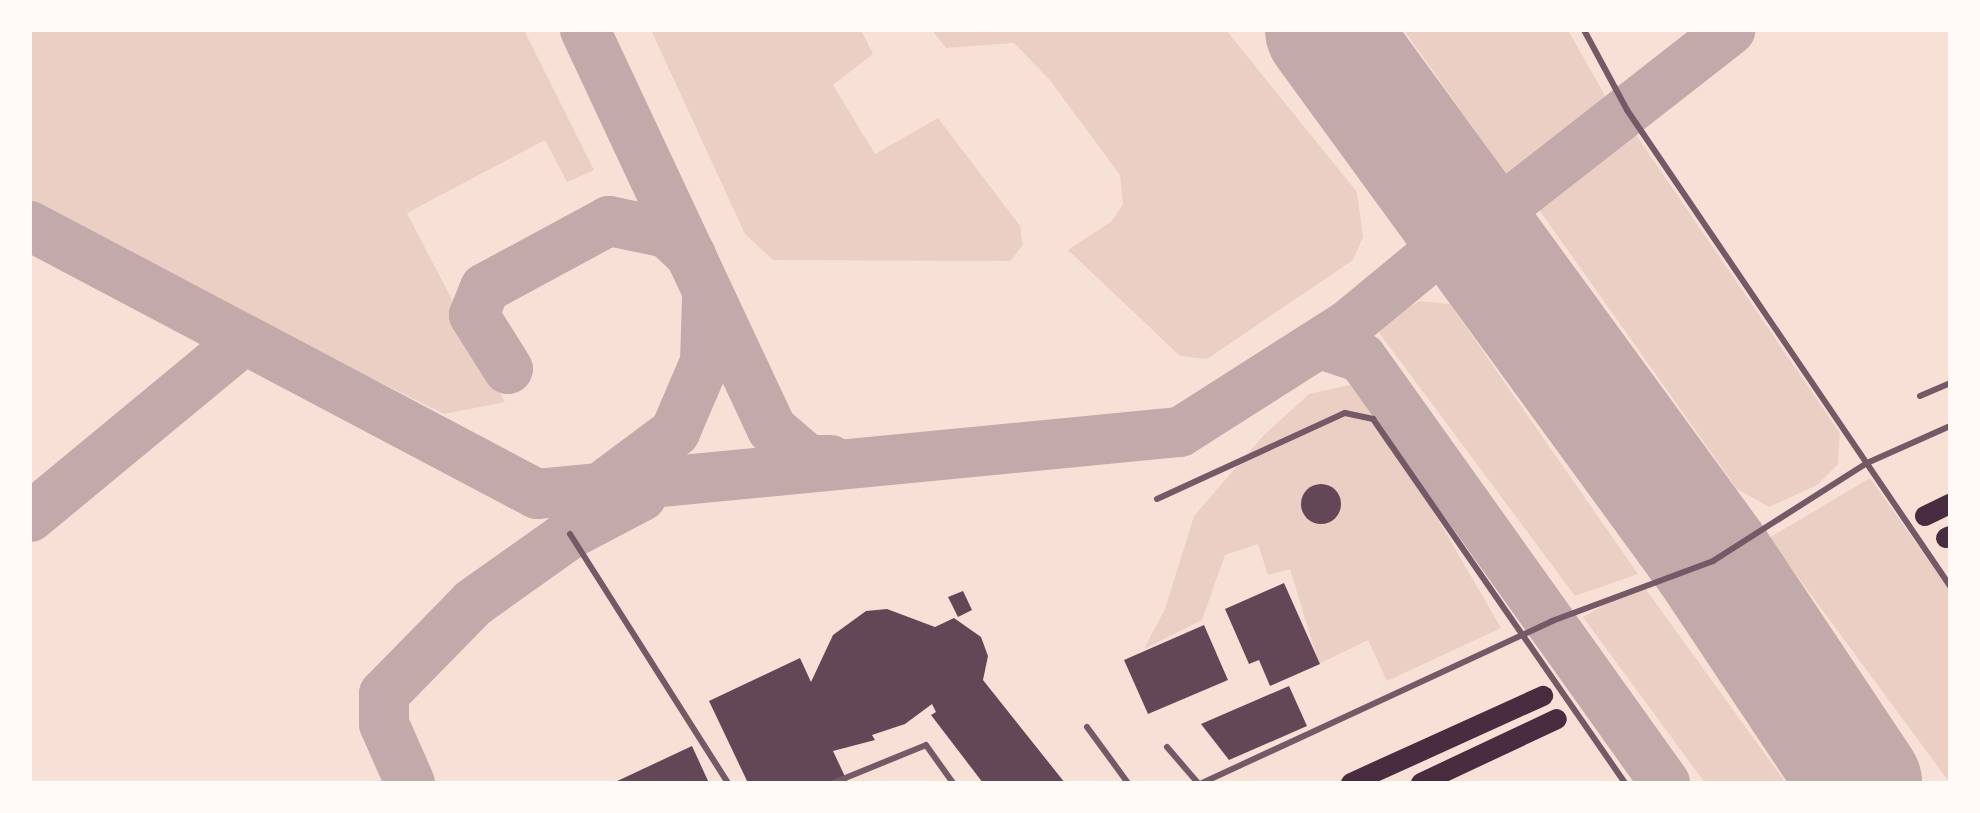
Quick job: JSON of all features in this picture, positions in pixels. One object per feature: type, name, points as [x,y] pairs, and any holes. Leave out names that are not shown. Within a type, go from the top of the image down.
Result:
[{"type":"highway","points":[[1926,516],[1950,504]]},
{"type":"highway","points":[[1351,783],[1543,696]]},
{"type":"highway","points":[[1421,783],[1557,720]]},
{"type":"lane","points":[[1584,30],[1627,110],[1950,586]]},
{"type":"lane","points":[[1920,396],[1950,383]]},
{"type":"lane","points":[[1157,500],[1346,413],[1373,419],[1625,783]]},
{"type":"lane","points":[[1167,747],[1200,783],[1520,636],[1713,560],[1867,463],[1950,426]]},
{"type":"lane","points":[[570,534],[728,783]]},
{"type":"lane","points":[[1087,728],[1128,783]]},
{"type":"lane","points":[[833,783],[926,744],[951,782]]},
{"type":"shaded area","points":[[30,30],[524,30],[594,170],[567,182],[545,140],[407,213],[505,402],[444,414],[30,209]]},
{"type":"shaded area","points":[[651,30],[861,30],[873,54],[833,85],[875,154],[938,118],[1020,226],[1023,245],[1010,261],[773,260],[745,234]]},
{"type":"shaded area","points":[[932,30],[1226,30],[1357,192],[1363,237],[1353,260],[1207,359],[1180,356],[1068,250],[1112,221],[1123,204],[1120,175],[1049,79],[1014,43],[946,48]]},
{"type":"shaded area","points":[[1404,30],[1568,30],[1608,101],[1507,176]]},
{"type":"shaded area","points":[[1632,129],[1840,433],[1838,464],[1817,485],[1769,507],[1737,489],[1535,204]]},
{"type":"shaded area","points":[[1420,301],[1450,304],[1638,574],[1575,596],[1374,326]]},
{"type":"shaded area","points":[[1359,383],[1501,628],[1387,681],[1368,640],[1319,664],[1290,569],[1268,575],[1258,544],[1225,555],[1202,620],[1144,649],[1165,609],[1194,516],[1264,435],[1309,394]]},
{"type":"shaded area","points":[[1870,478],[1950,591],[1950,783],[1769,538]]},
{"type":"shaded area","points":[[1642,584],[1786,783],[1705,783],[1583,617]]},
{"type":"building","points":[[1321,484],[1335,490],[1341,504],[1335,518],[1321,524],[1307,518],[1301,504],[1307,490]]},
{"type":"building","points":[[1284,583],[1320,664],[1270,686],[1259,660],[1249,664],[1225,609]]},
{"type":"building","points":[[963,591],[972,610],[958,617],[948,597]]},
{"type":"building","points":[[887,609],[935,627],[954,618],[981,637],[988,656],[983,680],[1065,783],[983,783],[931,715],[936,712],[932,704],[905,724],[872,735],[875,740],[833,751],[848,783],[748,783],[709,701],[800,658],[811,682],[833,635],[866,611]]},
{"type":"building","points":[[1204,625],[1228,680],[1148,714],[1124,660]]},
{"type":"building","points":[[1289,686],[1307,726],[1229,760],[1201,724]]},
{"type":"building","points":[[692,746],[709,783],[613,783]]},
{"type":"taxiway","points":[[585,30],[772,429],[808,460],[831,460]]},
{"type":"taxiway","points":[[1472,232],[1731,30]]},
{"type":"taxiway","points":[[30,226],[537,494],[1180,432],[1348,325],[1428,259],[1444,226],[1433,178]]},
{"type":"taxiway","points":[[508,369],[474,315],[485,288],[609,221],[667,233],[691,255]]},
{"type":"taxiway","points":[[1428,259],[1464,251],[1482,256],[1504,276]]},
{"type":"taxiway","points":[[608,482],[675,432],[705,362],[707,298]]},
{"type":"taxiway","points":[[30,517],[244,340]]},
{"type":"taxiway","points":[[1320,344],[1362,358],[1665,783]]},
{"type":"taxiway","points":[[410,783],[384,724],[384,694],[473,603],[570,534],[642,496]]},
{"type":"taxiway","points":[[1848,764],[1856,783]]},
{"type":"runway","points":[[1326,30],[1713,561],[1861,783]]}]
